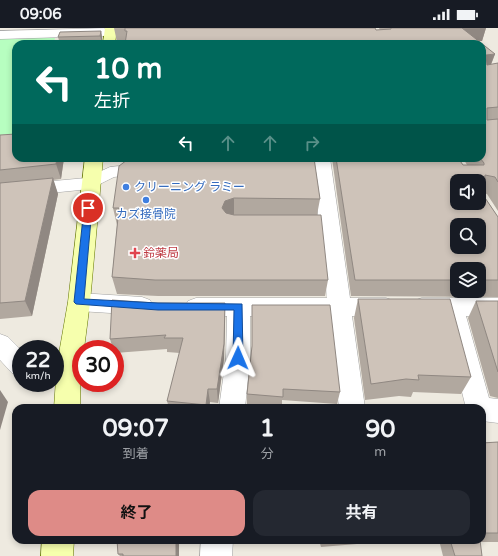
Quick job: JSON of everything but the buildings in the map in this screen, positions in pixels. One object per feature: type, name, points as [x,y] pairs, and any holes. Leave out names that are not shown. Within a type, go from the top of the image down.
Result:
[{"type":"main road","points":[[64,367],[79,302],[93,162]]},
{"type":"main road","points":[[64,389],[66,404]]},
{"type":"main road","points":[[57,556],[58,544]]},
{"type":"street","points":[[0,35],[110,34],[144,30]]},
{"type":"street","points":[[321,162],[321,225],[338,307],[351,404]]},
{"type":"street","points":[[0,192],[90,183],[110,172],[162,166]]},
{"type":"street","points":[[79,302],[239,307],[498,307]]},
{"type":"street","points":[[232,404],[238,358],[239,307]]},
{"type":"street","points":[[452,307],[478,404]]},
{"type":"street","points":[[0,344],[12,357]]},
{"type":"street","points":[[486,410],[498,411]]},
{"type":"street","points":[[216,556],[217,544]]},
{"type":"green space","points":[[55,37],[55,40],[12,40],[12,140],[0,141],[0,39]]},
{"type":"place","name":"クリーニング ラミー","points":[[126,187]]},
{"type":"place","name":"カズ接骨院","points":[[146,200]]},
{"type":"place","name":"鈴薬局","points":[[135,253]]},
{"type":"route","points":[[88,208],[79,302],[158,306],[239,307],[238,358]]}]
